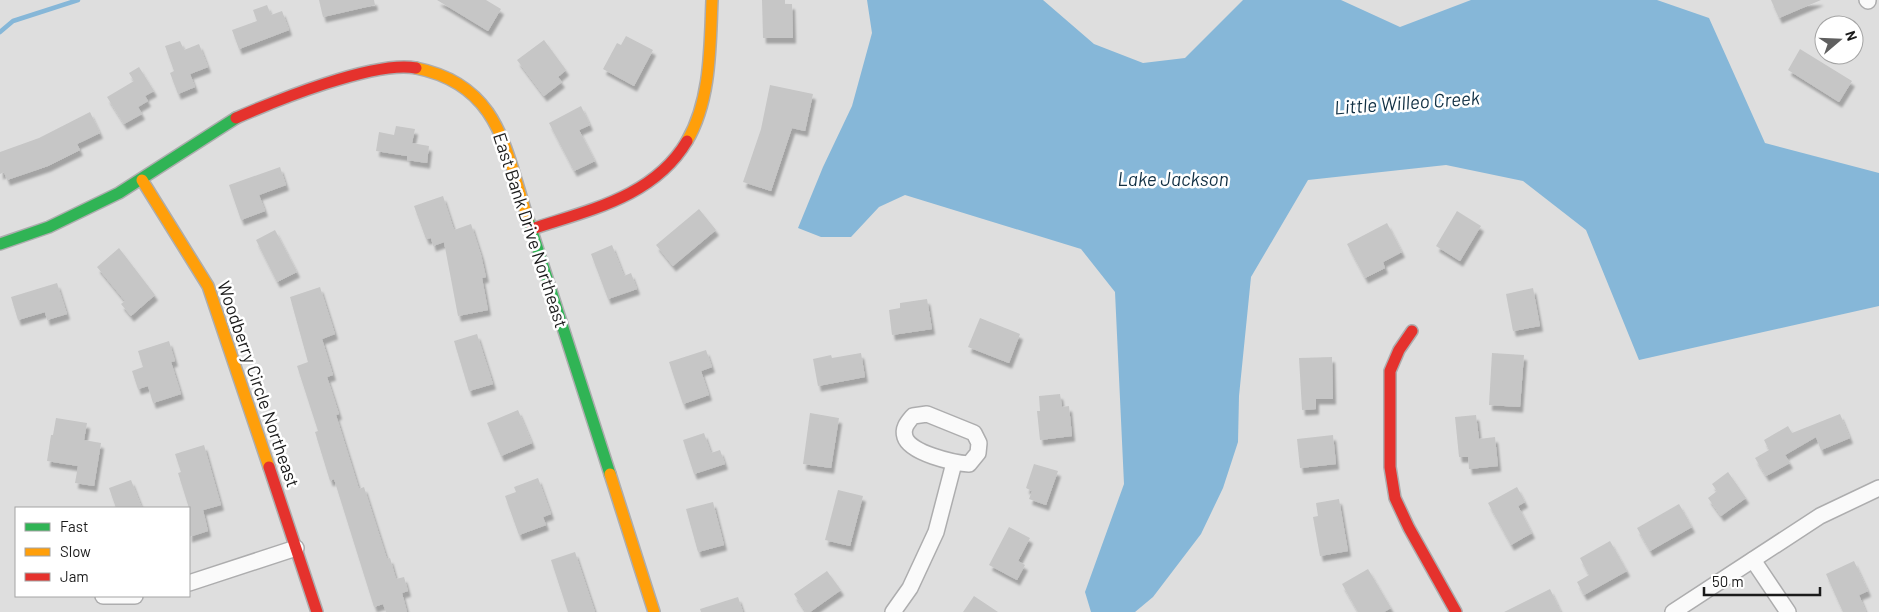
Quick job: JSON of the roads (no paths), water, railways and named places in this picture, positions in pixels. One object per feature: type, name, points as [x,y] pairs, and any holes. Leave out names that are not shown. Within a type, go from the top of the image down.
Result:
[{"type":"street","points":[[532,228],[612,202],[638,190],[656,178],[681,153],[696,127],[704,102],[712,0]]},
{"type":"street","name":"East Bank Drive Northeast","points":[[0,244],[86,210],[142,180],[237,118],[288,97],[373,70],[410,67],[435,72],[460,83],[482,102],[499,129],[654,612]]},
{"type":"street","name":"Woodberry Circle Northeast","points":[[142,180],[208,286],[317,612]]},
{"type":"street","points":[[1412,331],[1399,350],[1390,371],[1390,467],[1395,498],[1409,528],[1456,612]]},
{"type":"street","points":[[927,414],[974,433],[979,443],[975,459],[969,464],[954,463],[912,447],[904,437],[904,426],[913,416],[927,414]]},
{"type":"street","points":[[893,612],[910,588],[936,532],[954,463]]},
{"type":"street","points":[[1674,612],[1820,516],[1879,488]]},
{"type":"street","points":[[190,583],[296,548]]},
{"type":"street","points":[[1753,560],[1788,612]]},
{"type":"water","name":"Lake Jackson","points":[[867,0],[1043,0],[1094,44],[1143,63],[1185,58],[1243,0],[1341,0],[1400,27],[1471,0],[1657,0],[1709,18],[1765,143],[1879,173],[1879,306],[1639,360],[1586,230],[1523,181],[1446,165],[1308,180],[1251,277],[1239,396],[1238,442],[1223,488],[1201,534],[1153,597],[1135,612],[1091,612],[1085,592],[1124,484],[1115,292],[1081,249],[905,195],[879,207],[851,237],[821,237],[798,228],[823,167],[852,106],[872,33]]},
{"type":"waterway","name":"Little Willeo Creek","points":[[0,32],[13,21],[78,0]]}]
